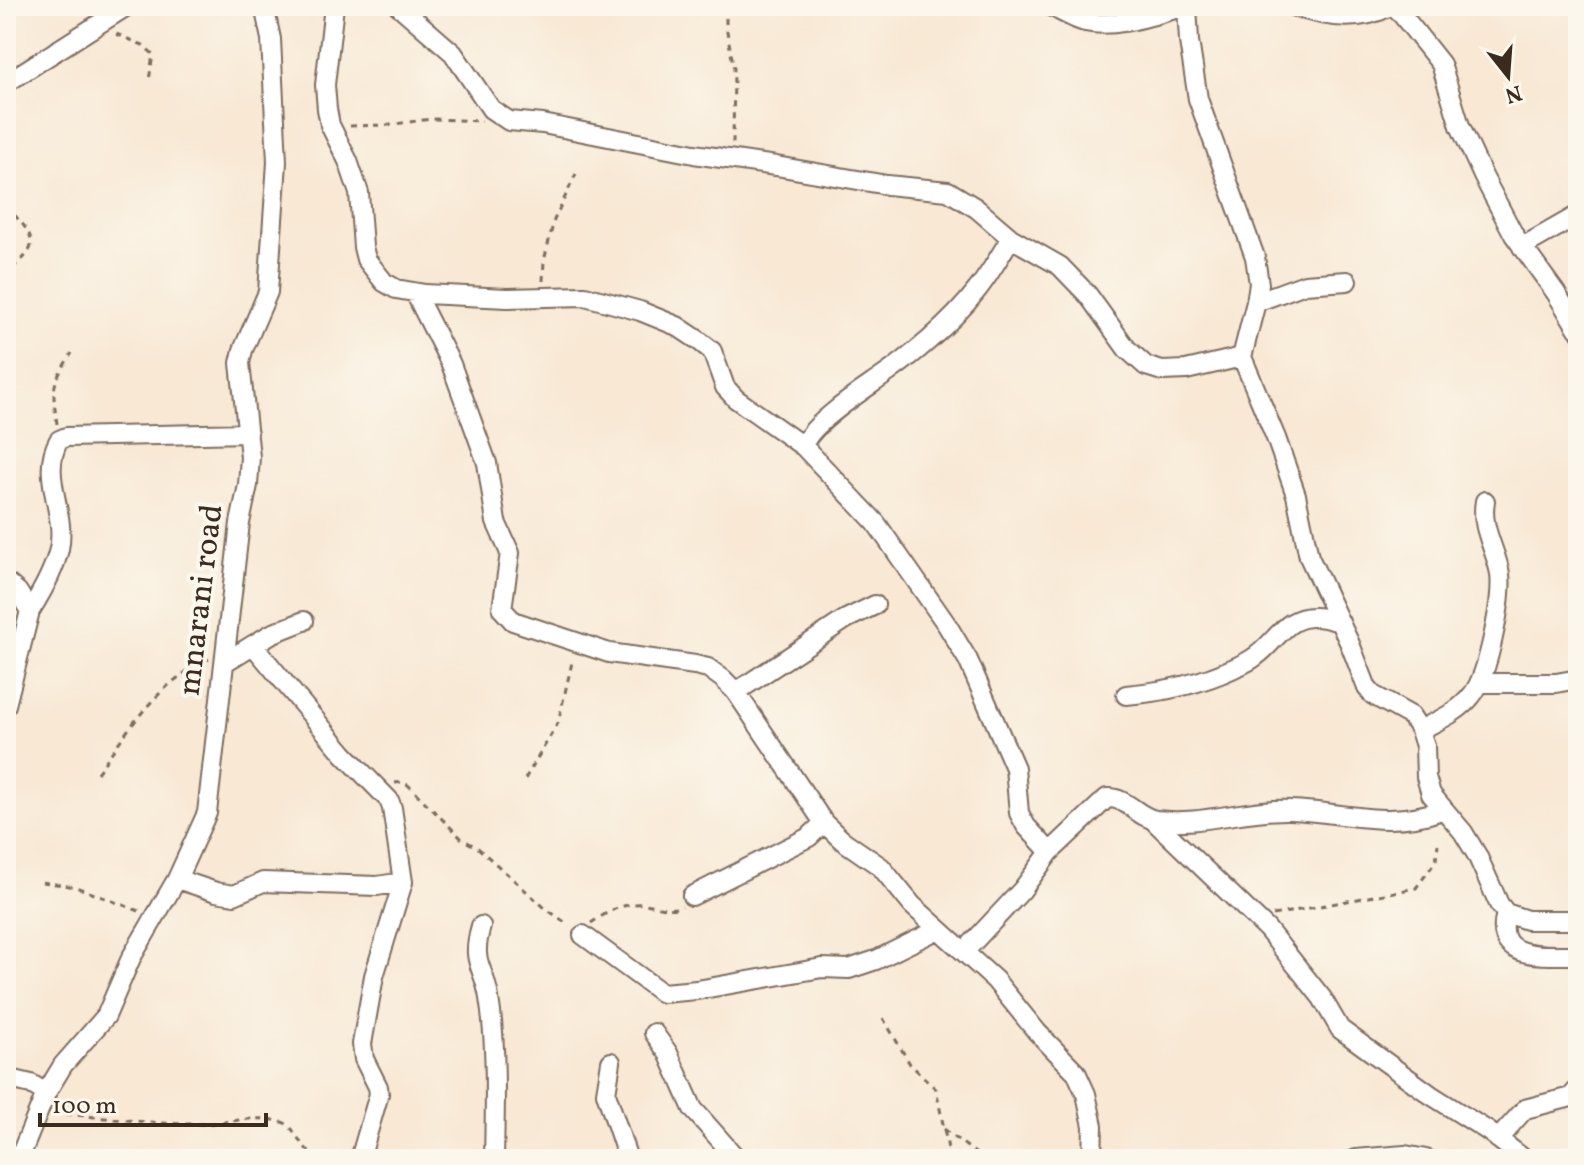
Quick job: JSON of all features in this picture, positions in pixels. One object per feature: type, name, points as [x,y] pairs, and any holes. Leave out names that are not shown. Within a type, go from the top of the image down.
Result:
[{"type":"street","points":[[6,83],[127,6]]},
{"type":"street","name":"mnarani road","points":[[19,1159],[46,1093],[63,1065],[106,1016],[131,958],[177,879],[207,813],[240,523],[248,485],[248,433],[240,363],[268,292],[277,162],[271,39],[264,6]]},
{"type":"street","points":[[334,6],[325,85],[330,125],[348,161],[359,193],[366,259],[384,282],[396,289],[415,293],[475,297],[585,296],[640,311],[677,326],[712,351],[725,387],[736,399],[804,447],[876,523],[947,625],[968,660],[1015,768],[1019,813],[1026,826],[1050,852]]},
{"type":"street","points":[[399,6],[453,53],[491,109],[509,121],[543,124],[731,160],[887,185],[948,191],[976,208],[1011,238],[1060,266],[1074,278],[1127,349],[1146,366],[1162,371],[1186,370],[1242,357]]},
{"type":"street","points":[[1050,6],[1083,21],[1103,24],[1129,21],[1187,6],[1198,99],[1251,245],[1259,284],[1242,357],[1296,495],[1309,557],[1367,688],[1373,695],[1411,716],[1420,730],[1431,794],[1463,832],[1499,904],[1506,913],[1527,920],[1578,920]]},
{"type":"street","points":[[1292,6],[1341,17],[1373,13],[1392,6],[1441,64],[1467,143],[1522,247],[1578,329]]},
{"type":"street","points":[[1522,247],[1578,215]]},
{"type":"street","points":[[804,447],[807,436],[858,393],[903,361],[963,306],[1011,238]]},
{"type":"street","points":[[1256,302],[1305,284],[1347,281]]},
{"type":"street","points":[[415,293],[451,364],[487,463],[496,522],[510,553],[504,613],[513,621],[609,653],[708,668],[723,679],[736,692],[824,823],[842,840],[881,867],[937,930],[995,980],[1037,1032],[1076,1072],[1086,1094],[1093,1126],[1092,1159]]},
{"type":"street","points":[[7,697],[30,611],[47,582],[60,548],[52,484],[54,451],[59,440],[116,434],[248,433]]},
{"type":"street","points":[[1420,730],[1458,709],[1481,683],[1500,586],[1483,512],[1485,501]]},
{"type":"street","points":[[6,582],[18,592],[30,611]]},
{"type":"street","points":[[736,692],[846,619],[875,605]]},
{"type":"street","points":[[1126,695],[1213,677],[1234,668],[1255,658],[1285,626],[1298,619],[1315,617],[1340,622]]},
{"type":"street","points":[[226,657],[304,621]]},
{"type":"street","points":[[253,645],[344,754],[384,794],[392,808],[403,882],[367,1009],[362,1044],[364,1059],[379,1094],[360,1159]]},
{"type":"street","points":[[1481,683],[1556,683],[1578,679]]},
{"type":"street","points":[[964,952],[1022,890],[1050,852],[1107,798],[1120,800],[1153,820],[1180,822],[1290,809],[1363,819],[1400,820],[1421,818],[1442,810]]},
{"type":"street","points":[[1153,820],[1258,919],[1322,998],[1340,1029],[1524,1159]]},
{"type":"street","points":[[692,896],[809,837],[824,823]]},
{"type":"street","points":[[177,879],[234,895],[263,882],[377,886],[403,882]]},
{"type":"street","points":[[1506,913],[1504,933],[1509,944],[1521,952],[1578,955]]},
{"type":"street","points":[[481,926],[475,950],[489,996],[494,1159]]},
{"type":"street","points":[[583,935],[662,993],[725,986],[822,968],[849,969],[876,960],[937,930]]},
{"type":"street","points":[[654,1033],[668,1053],[693,1109],[737,1159]]},
{"type":"street","points":[[611,1062],[606,1093],[628,1159]]},
{"type":"street","points":[[6,1078],[31,1084],[46,1093]]},
{"type":"street","points":[[1498,1139],[1525,1109],[1571,1097],[1578,1089]]},
{"type":"street","points":[[1356,1159],[1405,1155],[1426,1159]]},
{"type":"path","points":[[726,6],[735,93],[731,160]]},
{"type":"path","points":[[92,30],[111,33],[149,49],[153,54],[149,81]]},
{"type":"path","points":[[330,125],[388,125],[431,119],[509,121]]},
{"type":"path","points":[[542,297],[548,240],[576,174]]},
{"type":"path","points":[[6,206],[31,235],[32,245],[28,254],[6,273]]},
{"type":"path","points":[[59,440],[53,384],[72,353]]},
{"type":"path","points":[[525,779],[558,723],[568,688],[575,642]]},
{"type":"path","points":[[97,773],[142,711],[166,685],[198,664],[226,657]]},
{"type":"path","points":[[384,794],[398,782],[408,785],[462,839],[478,848],[545,908],[583,935],[591,924],[615,909],[644,904],[676,909],[692,896]]},
{"type":"path","points":[[1258,919],[1289,910],[1416,888],[1436,861],[1438,844]]},
{"type":"path","points":[[42,882],[76,887],[118,901],[153,918]]},
{"type":"path","points":[[883,1018],[910,1064],[936,1089],[950,1159]]},
{"type":"path","points":[[38,1111],[195,1124],[224,1123],[240,1118],[282,1122],[290,1126],[304,1148],[317,1157],[327,1159]]},
{"type":"path","points":[[944,1129],[983,1159]]}]
